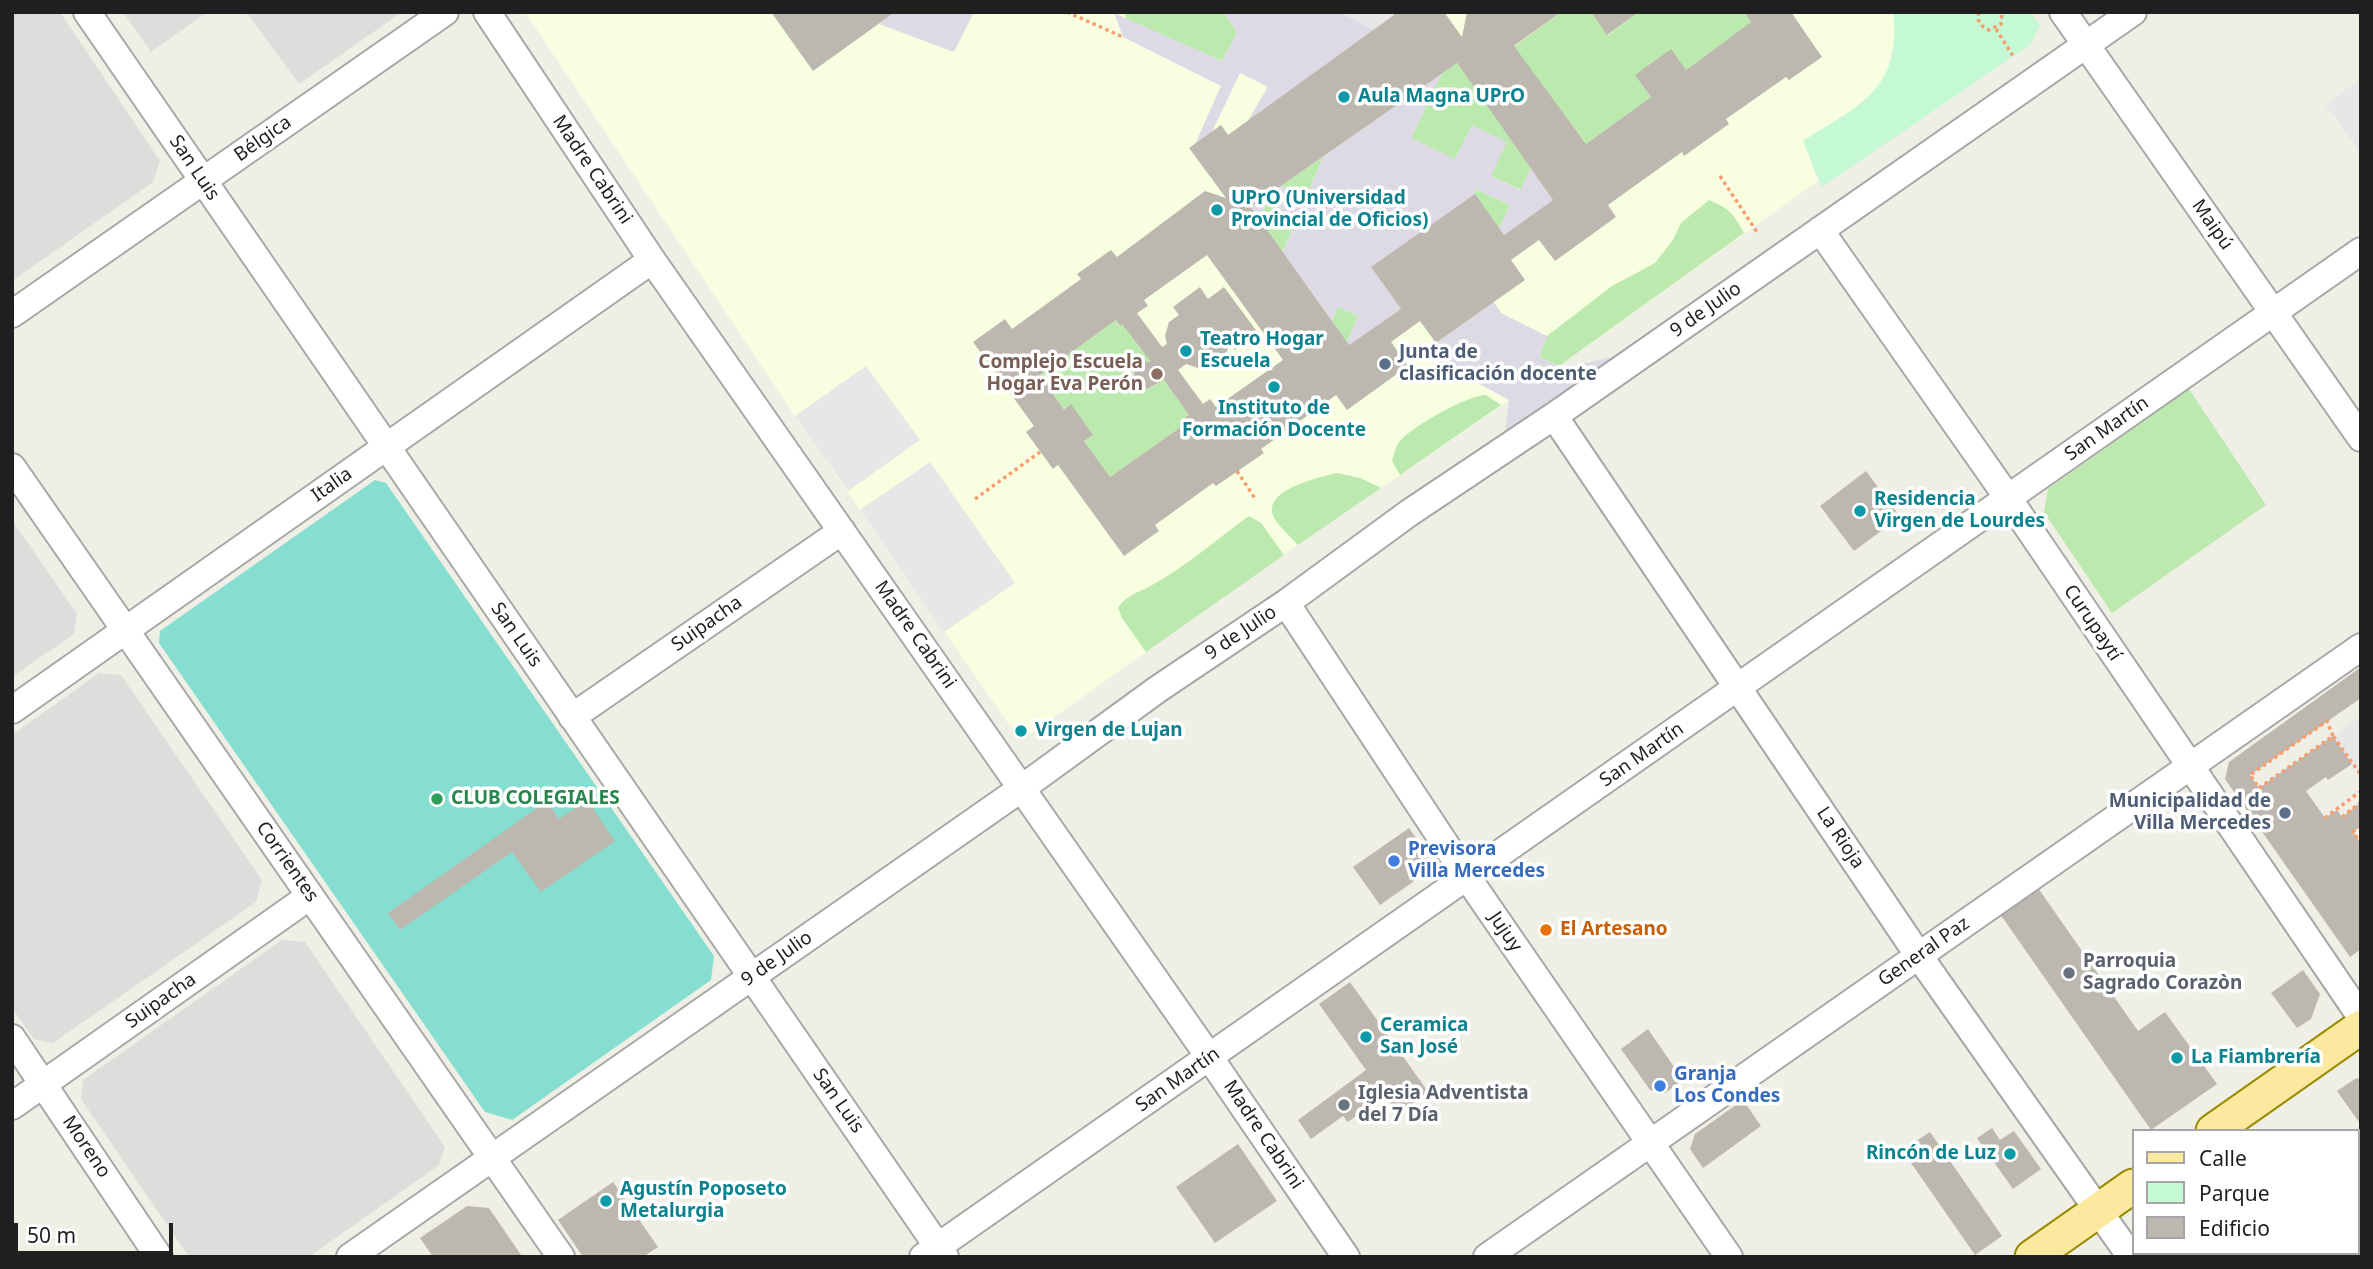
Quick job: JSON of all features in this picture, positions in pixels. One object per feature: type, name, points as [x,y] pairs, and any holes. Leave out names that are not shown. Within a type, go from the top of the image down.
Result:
[{"type":"main road","points":[[2216,1129],[2361,1027]]},
{"type":"main road","points":[[2032,1257],[2132,1187]]},
{"type":"street","name":"San Luis","points":[[87,12],[751,976],[936,1253]]},
{"type":"street","name":"Bélgica","points":[[12,314],[445,12]]},
{"type":"street","name":"Madre Cabrini","points":[[487,12],[652,260],[1346,1257]]},
{"type":"street","name":"Maipú","points":[[2063,12],[2361,438]]},
{"type":"street","name":"9 de Julio","points":[[350,1257],[1022,788],[1158,689],[1286,603],[1409,513],[1554,416],[2133,12]]},
{"type":"street","name":"Curupaytí","points":[[1820,230],[2008,498],[2361,1017]]},
{"type":"street","name":"San Martín","points":[[936,1253],[2361,251]]},
{"type":"street","name":"Italia","points":[[12,710],[652,260]]},
{"type":"street","name":"La Rioja","points":[[1554,416],[1919,956],[2131,1257]]},
{"type":"street","name":"Corrientes","points":[[12,467],[561,1257]]},
{"type":"street","name":"Suipacha","points":[[572,717],[842,531]]},
{"type":"street","name":"Jujuy","points":[[1286,603],[1468,877],[1729,1257]]},
{"type":"street","name":"General Paz","points":[[1487,1257],[2361,647]]},
{"type":"street","name":"Suipacha","points":[[12,1106],[310,896]]},
{"type":"street","name":"Moreno","points":[[12,1038],[159,1257]]},
{"type":"path","points":[[1067,12],[1123,37]]},
{"type":"path","points":[[1979,12],[1979,22],[1983,27],[1996,29],[2013,56]]},
{"type":"path","points":[[1996,29],[2001,24],[2002,12]]},
{"type":"path","points":[[1720,176],[1757,232]]},
{"type":"path","points":[[975,499],[1040,452]]},
{"type":"path","points":[[1237,471],[1256,500]]},
{"type":"path","points":[[2333,736],[2259,788],[2250,775],[2327,721],[2333,736],[2361,775]]},
{"type":"path","points":[[2325,818],[2361,791]]},
{"type":"path","points":[[2342,817],[2361,802]]},
{"type":"path","points":[[2361,826],[2353,832],[2361,844]]},
{"type":"shaded area","points":[[12,12],[60,12],[160,161],[153,182],[12,281]]},
{"type":"shaded area","points":[[123,12],[207,12],[151,52]]},
{"type":"shaded area","points":[[246,12],[402,12],[299,84]]},
{"type":"shaded area","name":"Complejo Escuela Hogar Eva Perón","points":[[525,12],[1893,12],[1896,31],[1888,71],[1877,89],[1858,107],[1803,141],[1818,181],[1559,366],[1266,567],[1030,734],[1010,726],[795,416]]},
{"type":"shaded area","points":[[895,12],[974,12],[954,52],[879,24]]},
{"type":"shaded area","points":[[1224,12],[1339,12],[1374,30],[1247,122],[1268,87],[1240,73],[1212,132],[1195,144],[1221,86],[1123,37],[1114,13],[1222,61],[1237,33]]},
{"type":"shaded area","points":[[1339,12],[1392,12],[1394,15],[1374,30]]},
{"type":"shaded area","points":[[1442,73],[1411,138],[1455,159],[1472,125],[1507,142],[1491,176],[1520,190],[1531,168],[1553,200],[1504,235],[1499,229],[1510,205],[1476,189],[1473,196],[1372,268],[1401,309],[1349,345],[1347,343],[1358,316],[1338,307],[1332,321],[1283,252],[1297,218],[1267,202],[1259,218],[1251,207],[1281,186],[1306,197],[1323,157]]},
{"type":"shaded area","points":[[2361,79],[2361,153],[2325,104]]},
{"type":"shaded area","points":[[1494,302],[1501,313],[1547,336],[1539,357],[1559,366],[1565,368],[1615,356],[1505,434],[1509,400],[1434,359],[1436,343]]},
{"type":"shaded area","points":[[866,366],[920,440],[848,491],[795,416]]},
{"type":"shaded area","points":[[930,462],[1015,583],[944,632],[860,510]]},
{"type":"shaded area","name":"CLUB COLEGIALES","points":[[375,480],[386,483],[714,956],[711,980],[512,1120],[485,1112],[159,643],[160,631]]},
{"type":"shaded area","points":[[12,520],[77,614],[74,634],[12,677]]},
{"type":"shaded area","points":[[99,673],[121,675],[262,880],[256,902],[53,1043],[34,1039],[12,1008],[12,735]]},
{"type":"shaded area","points":[[2361,716],[2361,775],[2333,736]]},
{"type":"shaded area","points":[[282,940],[305,942],[445,1147],[439,1165],[309,1257],[189,1257],[81,1099],[83,1080]]},
{"type":"green space","points":[[1125,12],[1224,12],[1237,33],[1222,61],[1126,19]]},
{"type":"green space","points":[[1561,12],[1591,12],[1608,35],[1639,12],[1744,12],[1751,22],[1686,70],[1636,76],[1651,97],[1586,144],[1514,47]]},
{"type":"green space","points":[[1893,12],[2031,12],[2040,26],[2031,44],[1822,187],[1803,141],[1859,105],[1884,77],[1891,59],[1894,38]]},
{"type":"green space","points":[[1457,63],[1531,168],[1521,190],[1491,176],[1472,125],[1455,160],[1411,138],[1442,73]]},
{"type":"green space","points":[[1323,157],[1306,197],[1281,186]]},
{"type":"green space","points":[[1476,189],[1510,205],[1499,229],[1475,195],[1473,196]]},
{"type":"green space","points":[[1709,200],[1730,212],[1744,233],[1559,366],[1539,357],[1547,336],[1612,286],[1655,263],[1673,240],[1681,223]]},
{"type":"green space","points":[[1267,202],[1297,218],[1283,252],[1259,218]]},
{"type":"green space","points":[[1337,306],[1358,316],[1347,343],[1332,321]]},
{"type":"green space","points":[[1116,320],[1151,362],[1144,361],[1135,366],[1135,380],[1148,389],[1160,382],[1161,376],[1189,415],[1185,418],[1188,422],[1110,477],[1084,441],[1093,435],[1071,405],[1064,410],[1040,375]]},
{"type":"green space","points":[[2189,389],[2266,505],[2112,613],[2044,512],[2048,489]]},
{"type":"green space","points":[[1486,395],[1501,405],[1400,475],[1392,461],[1401,440],[1441,412],[1466,400]]},
{"type":"green space","points":[[1337,473],[1360,478],[1381,488],[1298,545],[1274,518],[1273,506],[1277,498],[1296,486]]},
{"type":"green space","points":[[1249,516],[1261,523],[1284,555],[1146,652],[1118,608],[1130,596],[1179,568]]},
{"type":"building","points":[[771,12],[895,12],[813,71]]},
{"type":"building","points":[[1392,12],[1444,12],[1462,37],[1467,12],[1561,12],[1514,46],[1586,144],[1651,97],[1635,75],[1671,49],[1686,70],[1751,22],[1744,12],[1791,12],[1822,57],[1789,80],[1786,77],[1726,119],[1729,124],[1684,156],[1682,152],[1608,205],[1616,217],[1555,261],[1539,240],[1511,260],[1525,280],[1436,343],[1420,321],[1391,342],[1408,366],[1347,410],[1336,395],[1261,449],[1264,453],[1216,486],[1213,483],[1155,525],[1159,531],[1124,556],[1058,465],[1053,469],[1026,432],[1034,426],[973,342],[1005,319],[1012,329],[1081,279],[1077,274],[1111,250],[1117,257],[1205,191],[1226,198],[1189,148],[1221,125],[1228,135],[1394,15]],"holes":[[[1457,63],[1553,200],[1504,235],[1475,194],[1371,267],[1401,309],[1349,345],[1251,207]],[[1207,255],[1283,360],[1216,407],[1210,399],[1203,404],[1178,370],[1186,364],[1201,369],[1218,365],[1224,359],[1230,343],[1235,350],[1258,333],[1224,287],[1208,299],[1200,287],[1173,307],[1179,315],[1169,322],[1165,336],[1167,344],[1162,347],[1137,313],[1148,306],[1144,300]],[[1116,320],[1151,362],[1144,361],[1135,366],[1135,383],[1147,389],[1160,382],[1161,376],[1189,415],[1185,417],[1188,422],[1110,477],[1084,441],[1093,435],[1071,404],[1064,410],[1040,375]]]},
{"type":"building","points":[[1591,12],[1639,12],[1607,35]]},
{"type":"building","name":"Residencia Virgen de Lourdes","points":[[1866,471],[1900,517],[1854,551],[1820,506]]},
{"type":"building","name":"Municipalidad de Villa Mercedes","points":[[2361,667],[2361,698],[2250,775],[2259,788],[2333,736],[2352,764],[2306,791],[2325,818],[2337,810],[2342,817],[2361,802],[2361,826],[2353,832],[2361,844],[2361,949],[2350,957],[2225,779],[2229,762]]},
{"type":"building","points":[[587,800],[615,841],[541,892],[512,852],[400,930],[388,913],[547,801],[559,819]]},
{"type":"building","name":"Previsora Villa Mercedes","points":[[1409,828],[1428,855],[1423,875],[1380,905],[1353,867]]},
{"type":"building","name":"Parroquia Sagrado Corazòn","points":[[2038,888],[2138,1031],[2165,1012],[2217,1084],[2150,1129],[2000,914]]},
{"type":"building","points":[[2303,970],[2320,994],[2311,1019],[2297,1028],[2271,993]]},
{"type":"building","name":"Ceramica San José","points":[[1350,982],[1429,1093],[1398,1114],[1385,1095],[1348,1122],[1343,1116],[1311,1139],[1298,1120],[1366,1070],[1319,1004]]},
{"type":"building","points":[[1648,1029],[1683,1080],[1665,1093],[1650,1090],[1621,1049]]},
{"type":"building","points":[[2361,1078],[2361,1125],[2337,1091]]},
{"type":"building","points":[[1743,1100],[1761,1126],[1703,1168],[1690,1149],[1695,1134]]},
{"type":"building","name":"Rincón de Luz","points":[[1992,1128],[2000,1140],[2014,1131],[2041,1169],[2013,1189],[1977,1138]]},
{"type":"building","points":[[1930,1132],[2002,1236],[1975,1255],[1902,1150]]},
{"type":"building","points":[[1238,1144],[1277,1201],[1215,1243],[1176,1187]]},
{"type":"building","name":"Agustín Poposeto Metalurgia","points":[[613,1182],[658,1247],[643,1257],[583,1257],[558,1220]]},
{"type":"building","points":[[467,1206],[489,1208],[521,1255],[433,1257],[420,1238]]},
{"type":"place","name":"Aula Magna UPrO","points":[[1344,97]]},
{"type":"place","name":"UPrO (Universidad Provincial de Oficios)","points":[[1217,210]]},
{"type":"place","name":"Teatro Hogar Escuela","points":[[1186,351]]},
{"type":"place","name":"Junta de clasificación docente","points":[[1385,364]]},
{"type":"place","name":"Complejo Escuela Hogar Eva Perón","points":[[1157,374]]},
{"type":"place","name":"Instituto de Formación Docente","points":[[1274,387]]},
{"type":"place","name":"Residencia Virgen de Lourdes","points":[[1860,511]]},
{"type":"place","name":"Virgen de Lujan","points":[[1021,731]]},
{"type":"place","name":"CLUB COLEGIALES","points":[[437,799]]},
{"type":"place","name":"Municipalidad de Villa Mercedes","points":[[2285,813]]},
{"type":"place","name":"Previsora Villa Mercedes","points":[[1394,861]]},
{"type":"place","name":"El Artesano","points":[[1546,930]]},
{"type":"place","name":"Parroquia Sagrado Corazòn","points":[[2069,973]]},
{"type":"place","name":"Ceramica San José","points":[[1366,1037]]},
{"type":"place","name":"La Fiambrería","points":[[2177,1058]]},
{"type":"place","name":"Granja Los Condes","points":[[1660,1086]]},
{"type":"place","name":"Iglesia Adventista del 7 Día","points":[[1344,1105]]},
{"type":"place","name":"Rincón de Luz","points":[[2010,1154]]},
{"type":"place","name":"Agustín Poposeto Metalurgia","points":[[606,1201]]}]
